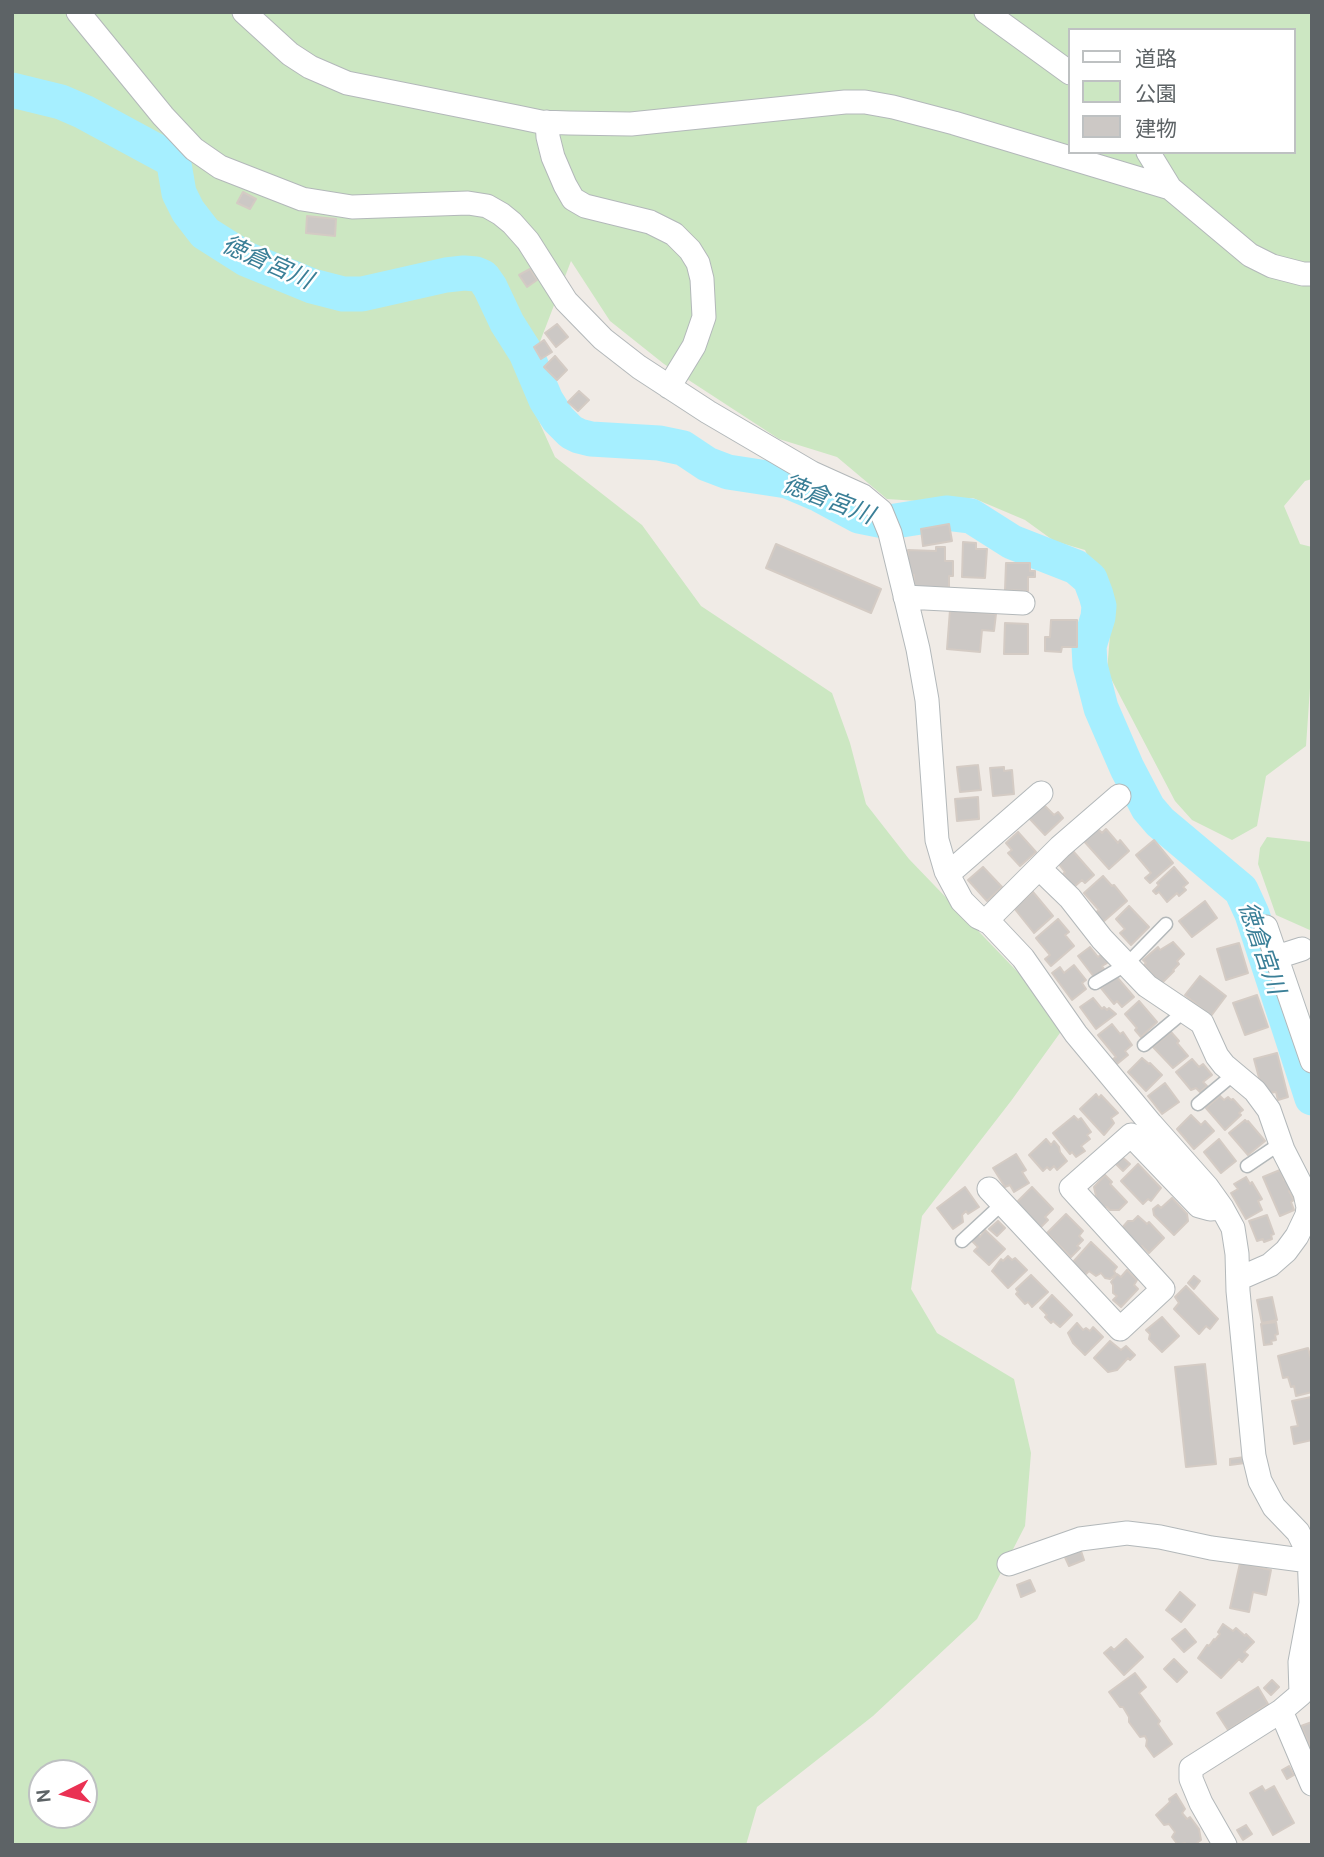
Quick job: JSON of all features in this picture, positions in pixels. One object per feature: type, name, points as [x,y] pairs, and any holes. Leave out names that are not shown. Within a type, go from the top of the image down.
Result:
[{"type":"street","points":[[78,12],[171,124],[194,149],[220,167],[302,199],[352,207],[468,203],[487,206],[512,223],[528,241],[566,301],[603,340],[708,412],[800,466],[863,496],[881,511],[890,533],[918,649],[927,700],[937,840],[948,874],[962,901],[1002,934],[1023,958],[1076,1034],[1206,1186],[1233,1228],[1253,1444],[1260,1480],[1274,1507],[1298,1532],[1309,1554],[1311,1603],[1300,1662],[1306,1690],[1281,1711],[1191,1768],[1191,1779],[1201,1802],[1225,1845]]},
{"type":"street","points":[[244,12],[290,54],[310,67],[347,83],[412,97],[547,122],[631,124],[866,102],[954,123],[1170,188]]},
{"type":"street","points":[[986,12],[1068,72]]},
{"type":"street","points":[[547,122],[553,157],[573,199],[585,206],[650,222],[674,234],[690,250],[698,263],[702,279],[704,317],[694,346],[669,387]]},
{"type":"street","points":[[1149,154],[1170,188],[1250,255],[1272,266],[1312,274]]},
{"type":"street","points":[[905,597],[1023,603]]},
{"type":"street","points":[[948,874],[1041,793]]},
{"type":"street","points":[[986,921],[1060,847],[1119,796]]},
{"type":"street","points":[[1040,869],[1070,898],[1102,939],[1151,989],[1202,1023],[1217,1056],[1255,1091],[1269,1110],[1281,1143],[1305,1193],[1307,1215],[1286,1251],[1270,1265],[1238,1279]]},
{"type":"street","points":[[1266,927],[1312,1061]]},
{"type":"street","points":[[1277,957],[1302,949]]},
{"type":"street","points":[[996,1196],[1120,1329],[1163,1289],[1071,1188],[1131,1135],[1199,1206],[1222,1208]]},
{"type":"street","points":[[1009,1564],[1067,1542],[1127,1532],[1160,1536],[1211,1548],[1310,1561]]},
{"type":"street","points":[[1281,1711],[1312,1784]]},
{"type":"lane","points":[[1095,983],[1127,964],[1166,924]]},
{"type":"lane","points":[[1144,1045],[1186,1010]]},
{"type":"lane","points":[[1198,1104],[1234,1074]]},
{"type":"lane","points":[[1247,1166],[1281,1143]]},
{"type":"lane","points":[[962,1241],[996,1196]]},
{"type":"green space","points":[[12,12],[1312,12],[1312,479],[1305,481],[1284,506],[1300,544],[1312,547],[1312,684],[1306,746],[1266,776],[1257,826],[1232,840],[1192,820],[1175,801],[1107,671],[1111,623],[1107,598],[1085,550],[1054,541],[1025,520],[973,498],[917,501],[887,499],[837,457],[779,439],[664,364],[610,321],[571,261],[523,386],[555,457],[642,525],[701,606],[832,693],[850,743],[866,804],[909,859],[1060,1016],[1065,1026],[922,1216],[911,1289],[937,1333],[1014,1379],[1031,1453],[1025,1526],[977,1619],[873,1716],[757,1807],[746,1845],[12,1845]]},
{"type":"green space","points":[[1267,837],[1312,842],[1312,931],[1276,915],[1258,864],[1260,848]]},
{"type":"building","points":[[243,192],[256,199],[250,209],[237,203]]},
{"type":"building","points":[[307,216],[336,219],[335,236],[306,233]]},
{"type":"building","points":[[530,269],[537,280],[527,287],[519,275]]},
{"type":"building","points":[[557,324],[568,337],[556,347],[545,333]]},
{"type":"building","points":[[544,340],[552,352],[541,359],[534,347]]},
{"type":"building","points":[[555,356],[567,370],[557,380],[544,367]]},
{"type":"building","points":[[579,391],[589,400],[578,411],[568,402]]},
{"type":"building","points":[[949,524],[952,541],[923,546],[921,529]]},
{"type":"building","points":[[963,542],[976,543],[976,549],[987,549],[985,578],[962,577]]},
{"type":"building","points":[[776,544],[881,589],[871,613],[766,568]]},
{"type":"building","points":[[936,547],[945,547],[945,561],[953,561],[953,576],[949,576],[949,587],[914,587],[914,575],[908,575],[908,550],[936,551]]},
{"type":"building","points":[[1006,563],[1030,563],[1030,571],[1035,571],[1035,577],[1028,577],[1028,591],[1005,590]]},
{"type":"building","points":[[950,610],[996,614],[994,631],[982,630],[980,652],[947,649]]},
{"type":"building","points":[[1051,620],[1077,620],[1077,647],[1062,647],[1061,652],[1045,651],[1045,637],[1050,637]]},
{"type":"building","points":[[1005,623],[1028,624],[1028,654],[1004,654]]},
{"type":"building","points":[[978,765],[981,790],[960,792],[957,767]]},
{"type":"building","points":[[1004,767],[1004,771],[1012,770],[1014,794],[993,796],[990,768]]},
{"type":"building","points":[[978,797],[979,819],[957,821],[955,799]]},
{"type":"building","points":[[1044,805],[1054,815],[1058,812],[1063,818],[1045,835],[1029,818]]},
{"type":"building","points":[[1097,828],[1102,833],[1106,829],[1129,851],[1109,869],[1083,840]]},
{"type":"building","points":[[1018,832],[1036,852],[1020,866],[1008,853],[1012,850],[1006,843]]},
{"type":"building","points":[[1154,840],[1173,863],[1150,883],[1145,878],[1151,873],[1136,855]]},
{"type":"building","points":[[1073,851],[1094,875],[1085,883],[1082,880],[1074,887],[1058,863]]},
{"type":"building","points":[[983,867],[1002,887],[987,901],[968,880]]},
{"type":"building","points":[[1174,867],[1188,883],[1183,887],[1186,890],[1179,896],[1177,893],[1167,902],[1159,892],[1156,894],[1153,891],[1159,885],[1157,883]]},
{"type":"building","points":[[1103,876],[1127,901],[1103,922],[1095,913],[1099,910],[1084,893]]},
{"type":"building","points":[[1033,892],[1053,916],[1034,933],[1014,908]]},
{"type":"building","points":[[1205,901],[1217,918],[1192,937],[1179,921]]},
{"type":"building","points":[[1129,906],[1149,927],[1131,945],[1120,933],[1125,929],[1116,919]]},
{"type":"building","points":[[1058,919],[1069,932],[1065,935],[1074,946],[1051,966],[1045,959],[1050,955],[1036,938]]},
{"type":"building","points":[[1173,942],[1184,954],[1177,961],[1179,964],[1174,971],[1161,984],[1144,965],[1146,963],[1143,960],[1158,947],[1160,950]]},
{"type":"building","points":[[1239,943],[1248,973],[1226,980],[1217,949]]},
{"type":"building","points":[[1090,947],[1098,957],[1103,953],[1109,962],[1102,966],[1104,969],[1094,977],[1078,956]]},
{"type":"building","points":[[1074,965],[1086,980],[1082,983],[1086,989],[1072,1000],[1052,973],[1060,967],[1064,973]]},
{"type":"building","points":[[1116,976],[1134,997],[1122,1007],[1117,1001],[1114,1004],[1101,988]]},
{"type":"building","points":[[1200,976],[1226,996],[1211,1016],[1185,995]]},
{"type":"building","points":[[1257,995],[1268,1027],[1245,1035],[1233,1003]]},
{"type":"building","points":[[1093,998],[1102,1009],[1109,1008],[1116,1014],[1096,1029],[1080,1007]]},
{"type":"building","points":[[1139,1001],[1157,1022],[1141,1037],[1125,1014]]},
{"type":"building","points":[[1112,1024],[1120,1034],[1123,1032],[1132,1045],[1125,1051],[1128,1055],[1117,1064],[1113,1059],[1116,1057],[1098,1035]]},
{"type":"building","points":[[1171,1032],[1188,1056],[1173,1068],[1153,1047]]},
{"type":"building","points":[[1277,1053],[1288,1097],[1278,1100],[1276,1092],[1269,1093],[1267,1088],[1262,1089],[1254,1059]]},
{"type":"building","points":[[1142,1058],[1162,1075],[1146,1091],[1128,1072]]},
{"type":"building","points":[[1192,1059],[1199,1067],[1203,1064],[1212,1075],[1203,1082],[1207,1086],[1200,1092],[1196,1088],[1191,1090],[1176,1072]]},
{"type":"building","points":[[1165,1083],[1179,1102],[1162,1114],[1148,1096]]},
{"type":"building","points":[[1096,1094],[1099,1098],[1101,1095],[1118,1113],[1111,1118],[1114,1123],[1104,1135],[1080,1109]]},
{"type":"building","points":[[1220,1096],[1224,1100],[1228,1097],[1233,1099],[1243,1110],[1225,1130],[1206,1108]]},
{"type":"building","points":[[1191,1115],[1201,1125],[1205,1121],[1214,1131],[1194,1149],[1177,1129]]},
{"type":"building","points":[[1074,1116],[1078,1120],[1081,1118],[1091,1132],[1087,1135],[1090,1139],[1081,1146],[1085,1151],[1076,1157],[1072,1152],[1070,1154],[1053,1133]]},
{"type":"building","points":[[1245,1120],[1265,1141],[1248,1155],[1229,1133]]},
{"type":"building","points":[[1046,1139],[1051,1145],[1054,1141],[1067,1161],[1057,1170],[1054,1166],[1043,1171],[1029,1155]]},
{"type":"building","points":[[1219,1139],[1236,1161],[1221,1173],[1204,1152]]},
{"type":"building","points":[[1016,1154],[1026,1170],[1022,1172],[1029,1183],[1014,1192],[1010,1185],[1005,1187],[993,1168]]},
{"type":"building","points":[[1121,1156],[1130,1164],[1123,1171],[1115,1163]]},
{"type":"building","points":[[1138,1164],[1161,1188],[1151,1201],[1148,1199],[1143,1204],[1121,1181]]},
{"type":"building","points":[[1280,1170],[1292,1189],[1289,1191],[1294,1200],[1291,1202],[1294,1210],[1280,1216],[1263,1177]]},
{"type":"building","points":[[1105,1175],[1127,1202],[1119,1210],[1103,1207],[1094,1197],[1094,1187]]},
{"type":"building","points":[[1246,1177],[1262,1199],[1258,1201],[1262,1210],[1246,1219],[1231,1193],[1238,1189],[1234,1184]]},
{"type":"building","points":[[965,1187],[979,1207],[968,1214],[966,1211],[962,1215],[963,1222],[953,1229],[937,1208]]},
{"type":"building","points":[[1032,1187],[1053,1209],[1040,1228],[1016,1203]]},
{"type":"building","points":[[1172,1198],[1187,1214],[1188,1221],[1174,1235],[1154,1215],[1153,1209],[1158,1205],[1161,1208]]},
{"type":"building","points":[[1066,1214],[1083,1231],[1079,1236],[1083,1240],[1077,1246],[1080,1248],[1071,1257],[1047,1233]]},
{"type":"building","points":[[1267,1215],[1274,1234],[1271,1235],[1272,1239],[1257,1241],[1249,1221]]},
{"type":"building","points":[[1138,1216],[1147,1224],[1149,1222],[1164,1238],[1149,1253],[1122,1228]]},
{"type":"building","points":[[998,1221],[1005,1228],[997,1236],[989,1229]]},
{"type":"building","points":[[985,1230],[1005,1249],[989,1265],[974,1251],[978,1247],[971,1240],[977,1234],[980,1237]]},
{"type":"building","points":[[1091,1242],[1117,1267],[1114,1271],[1116,1274],[1110,1279],[1101,1273],[1096,1276],[1089,1271],[1085,1275],[1073,1262]]},
{"type":"building","points":[[1008,1256],[1012,1260],[1015,1258],[1027,1270],[1008,1288],[992,1271],[1001,1259],[1003,1261]]},
{"type":"building","points":[[1127,1270],[1137,1280],[1134,1285],[1138,1289],[1121,1307],[1113,1300],[1117,1296],[1113,1293],[1111,1282],[1117,1274],[1121,1277]]},
{"type":"building","points":[[1031,1275],[1048,1292],[1032,1307],[1016,1294],[1016,1289]]},
{"type":"building","points":[[1194,1276],[1200,1281],[1194,1289],[1188,1283]]},
{"type":"building","points":[[1186,1286],[1218,1319],[1210,1329],[1206,1326],[1199,1334],[1174,1309],[1179,1303],[1175,1297]]},
{"type":"building","points":[[1052,1295],[1072,1315],[1060,1327],[1053,1321],[1051,1323],[1040,1308]]},
{"type":"building","points":[[1272,1297],[1277,1320],[1262,1323],[1257,1300]]},
{"type":"building","points":[[1162,1317],[1179,1336],[1162,1352],[1149,1339],[1150,1334],[1146,1330]]},
{"type":"building","points":[[1276,1322],[1276,1340],[1271,1341],[1272,1344],[1264,1345],[1261,1324]]},
{"type":"building","points":[[1077,1323],[1083,1330],[1086,1328],[1090,1331],[1093,1327],[1103,1337],[1085,1355],[1073,1343],[1068,1333]]},
{"type":"building","points":[[1110,1341],[1121,1350],[1126,1346],[1135,1355],[1130,1360],[1128,1358],[1117,1370],[1108,1372],[1094,1358]]},
{"type":"building","points":[[1308,1348],[1312,1362],[1312,1392],[1296,1396],[1288,1377],[1283,1378],[1278,1356]]},
{"type":"building","points":[[1205,1364],[1216,1464],[1186,1467],[1175,1367]]},
{"type":"building","points":[[1311,1397],[1312,1440],[1294,1444],[1291,1427],[1298,1426],[1292,1401]]},
{"type":"building","points":[[1245,1457],[1245,1463],[1230,1465],[1230,1459]]},
{"type":"building","points":[[1080,1548],[1084,1560],[1069,1566],[1064,1555]]},
{"type":"building","points":[[1240,1563],[1271,1570],[1266,1595],[1253,1592],[1249,1612],[1230,1608]]},
{"type":"building","points":[[1030,1580],[1035,1591],[1021,1597],[1017,1585]]},
{"type":"building","points":[[1180,1592],[1195,1605],[1181,1622],[1166,1610]]},
{"type":"building","points":[[1223,1624],[1233,1631],[1236,1628],[1254,1642],[1244,1652],[1248,1655],[1242,1662],[1239,1659],[1221,1678],[1198,1658],[1207,1645],[1220,1634],[1218,1632]]},
{"type":"building","points":[[1185,1629],[1196,1642],[1184,1652],[1172,1639]]},
{"type":"building","points":[[1126,1639],[1143,1657],[1124,1675],[1104,1653],[1111,1647],[1114,1650]]},
{"type":"building","points":[[1174,1659],[1187,1672],[1177,1682],[1164,1669]]},
{"type":"building","points":[[1135,1673],[1146,1687],[1139,1693],[1160,1721],[1158,1724],[1172,1744],[1154,1757],[1146,1746],[1145,1736],[1140,1737],[1129,1722],[1123,1707],[1120,1707],[1109,1692]]},
{"type":"building","points":[[1272,1680],[1279,1687],[1271,1695],[1264,1688]]},
{"type":"building","points":[[1258,1687],[1268,1704],[1228,1730],[1217,1713]]},
{"type":"building","points":[[1312,1722],[1312,1749],[1311,1749],[1301,1726]]},
{"type":"building","points":[[1289,1766],[1294,1775],[1287,1779],[1282,1770]]},
{"type":"building","points":[[1262,1786],[1265,1791],[1274,1786],[1294,1823],[1273,1835],[1250,1793]]},
{"type":"building","points":[[1176,1794],[1185,1809],[1182,1813],[1187,1819],[1190,1817],[1199,1829],[1201,1840],[1194,1845],[1178,1845],[1172,1837],[1175,1832],[1169,1824],[1164,1825],[1156,1815]]},
{"type":"building","points":[[1246,1825],[1252,1834],[1243,1840],[1237,1830]]},
{"type":"waterway","name":"徳倉宮川","points":[[12,90],[61,102],[169,158],[174,164],[179,193],[188,211],[205,233],[246,259],[312,286],[343,294],[362,294],[446,275],[464,273],[483,277],[526,353],[546,400],[558,419],[579,436],[659,443],[683,448],[707,464],[728,472],[787,481],[859,516],[889,522],[946,513],[971,516],[1012,542],[1076,567],[1090,579],[1099,606],[1089,646],[1090,665],[1101,708],[1127,768],[1148,808],[1160,822],[1241,890],[1252,914],[1312,1098]]}]
